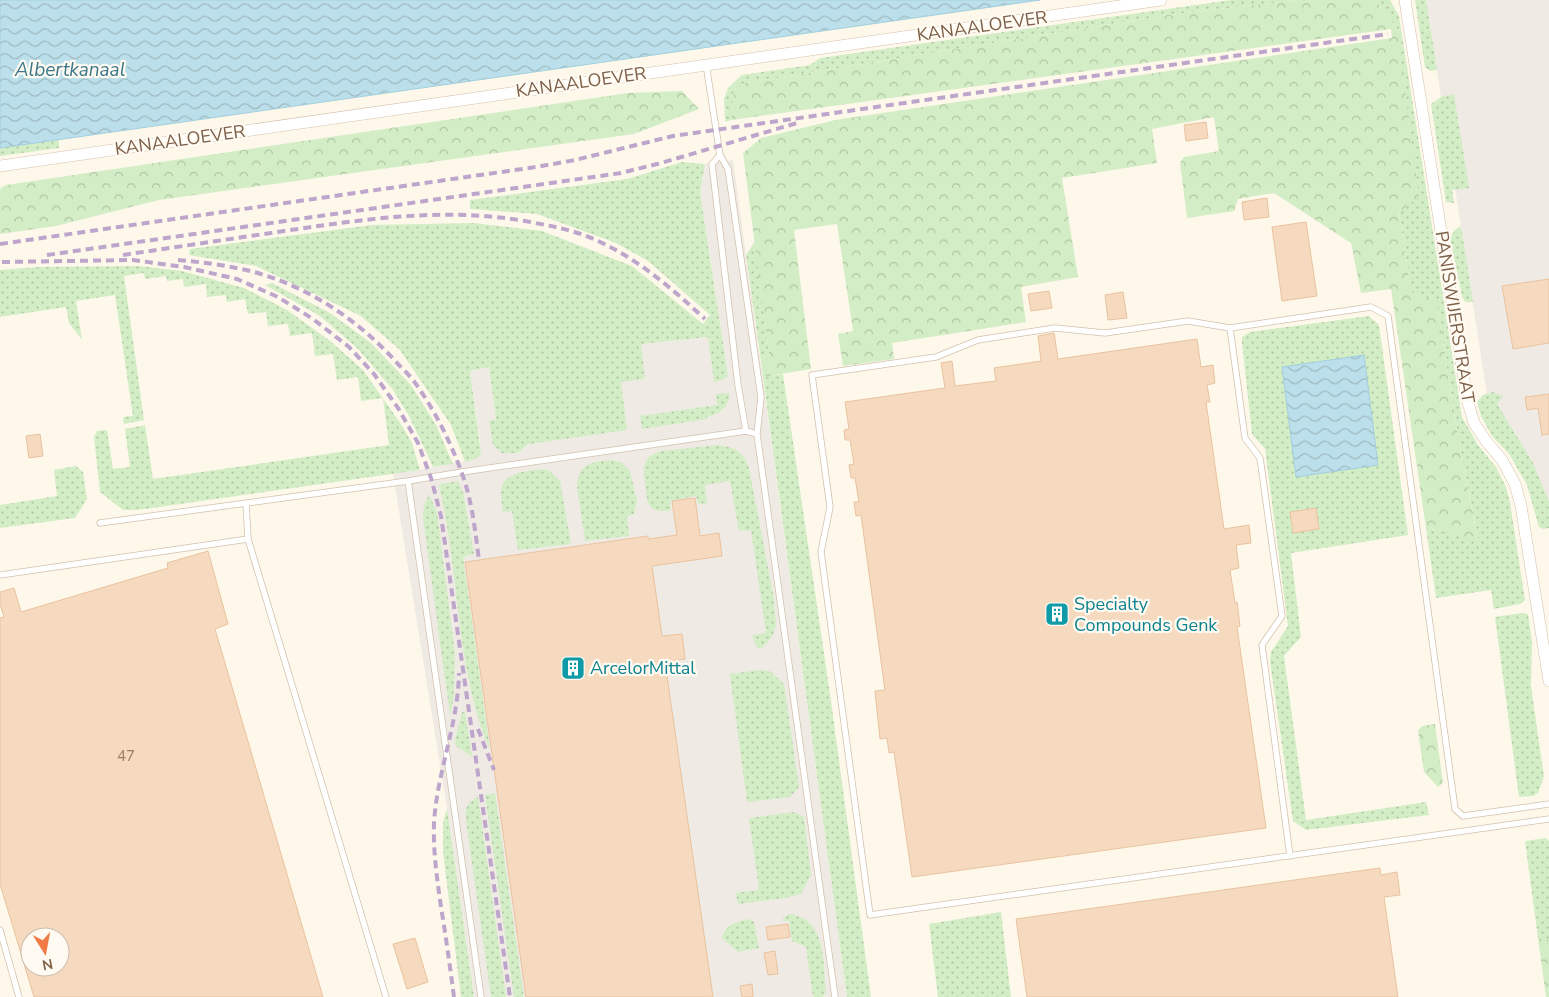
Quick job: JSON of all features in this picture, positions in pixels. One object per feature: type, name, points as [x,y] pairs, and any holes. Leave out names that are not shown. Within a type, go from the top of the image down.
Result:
[{"type":"street","name":"KANAALOEVER","points":[[0,166],[1161,0]]},
{"type":"street","name":"PANISWIJERSTRAAT","points":[[1405,0],[1467,399],[1474,422],[1486,441],[1502,460],[1517,491],[1526,533],[1549,681]]},
{"type":"lane","points":[[706,64],[720,156],[728,169],[761,397],[757,434],[835,997]]},
{"type":"lane","points":[[720,156],[712,164],[738,385],[746,431]]},
{"type":"lane","points":[[1549,804],[1463,816],[1455,809],[1388,316],[1371,307],[1230,328],[1188,321],[1105,333],[1055,328],[978,340],[936,357],[812,375],[830,507],[820,552],[870,915],[1549,819]]},
{"type":"lane","points":[[1230,328],[1245,438],[1260,458],[1282,616],[1262,645],[1290,856]]},
{"type":"lane","points":[[100,523],[408,482],[462,472],[746,431],[757,434]]},
{"type":"lane","points":[[408,482],[481,997]]},
{"type":"lane","points":[[246,503],[248,539],[386,997]]},
{"type":"lane","points":[[0,576],[248,539]]},
{"type":"lane","points":[[0,930],[20,997]]},
{"type":"shaded area","points":[[1426,0],[1549,0],[1549,505],[1489,408]]},
{"type":"shaded area","points":[[733,160],[847,997],[474,997],[447,808],[393,474],[475,459],[480,441],[470,371],[489,367],[496,420],[490,420],[517,453],[621,381],[641,344],[708,337],[714,381],[722,380],[728,376],[700,192],[705,164]]},
{"type":"green space","points":[[1231,0],[1297,0],[1168,15],[745,83],[734,89],[731,120],[725,122],[724,99],[728,88],[742,75],[810,65],[820,58]]},
{"type":"green space","points":[[1297,0],[1371,0],[1377,3],[1397,28],[1419,197],[1399,212],[1411,292],[1437,303],[1457,431],[1478,541],[1426,528],[1391,289],[1361,293],[1351,243],[1274,193],[1238,199],[1234,211],[1187,218],[1180,163],[1184,157],[1219,151],[1214,117],[1152,129],[1157,163],[1062,178],[1078,277],[1021,287],[1026,322],[892,343],[894,359],[843,366],[838,334],[853,331],[837,224],[794,230],[811,369],[763,377],[761,361],[769,353],[743,153],[761,138],[835,120],[1392,38],[1391,29],[731,120],[734,89],[745,83],[1168,15]]},
{"type":"green space","points":[[1371,0],[1390,0],[1399,16],[1462,417],[1478,445],[1496,467],[1506,487],[1525,600],[1520,604],[1494,609],[1491,590],[1436,598],[1426,528],[1478,540],[1457,431],[1437,304],[1411,292],[1399,211],[1397,28],[1377,3]]},
{"type":"green space","points":[[1415,0],[1426,0],[1437,70],[1430,71],[1425,67]]},
{"type":"green space","points":[[682,91],[699,109],[634,134],[159,200],[56,226],[0,234],[0,189],[6,185],[628,93]]},
{"type":"green space","points":[[1454,94],[1469,188],[1452,190],[1454,203],[1446,202],[1431,104],[1441,97]]},
{"type":"green space","points":[[59,140],[59,148],[0,156],[0,148]]},
{"type":"green space","points":[[682,162],[705,164],[700,192],[728,376],[714,382],[708,337],[641,344],[645,379],[621,382],[627,430],[529,444],[517,453],[502,453],[493,445],[489,420],[496,420],[489,367],[470,371],[481,454],[475,459],[465,462],[451,425],[400,350],[361,316],[256,266],[189,255],[190,249],[372,225],[473,223],[542,231],[632,266],[703,324],[710,315],[648,261],[616,243],[537,214],[470,209],[470,200],[627,179]]},
{"type":"green space","points":[[1461,226],[1473,302],[1465,302],[1462,296],[1450,238],[1454,231]]},
{"type":"green space","points":[[755,241],[769,353],[761,361],[746,255]]},
{"type":"green space","points":[[139,266],[182,271],[244,288],[287,310],[329,340],[363,370],[383,398],[361,401],[358,377],[337,380],[333,354],[315,356],[312,333],[290,336],[288,324],[268,326],[266,312],[248,314],[245,299],[227,302],[226,295],[207,297],[206,284],[184,287],[183,279],[167,281],[166,276],[145,279],[144,273],[124,276],[144,420],[124,424],[123,417],[133,416],[115,295],[76,301],[82,340],[69,323],[66,307],[0,317],[0,270],[38,267]]},
{"type":"green space","points":[[272,283],[330,313],[371,343],[411,385],[436,425],[453,464],[433,467],[409,416],[393,390],[358,349],[320,316],[265,285]]},
{"type":"green space","points":[[1369,316],[1379,325],[1408,535],[1291,553],[1301,637],[1284,656],[1306,820],[1426,802],[1429,815],[1306,830],[1293,821],[1270,662],[1271,652],[1288,626],[1265,449],[1252,434],[1242,337],[1250,332]]},
{"type":"green space","points":[[783,374],[831,701],[871,997],[847,997],[763,377]]},
{"type":"green space","points":[[1493,392],[1503,396],[1497,404],[1533,463],[1549,502],[1549,528],[1543,529],[1539,527],[1527,485],[1509,454],[1492,436],[1481,416],[1477,402],[1483,395]]},
{"type":"green space","points":[[729,393],[726,406],[716,414],[707,417],[707,419],[642,429],[640,416],[717,405],[716,394]]},
{"type":"green space","points":[[383,399],[412,443],[420,470],[138,510],[123,510],[100,492],[94,437],[97,431],[107,430],[113,469],[130,467],[125,429],[145,425],[153,479],[389,445]]},
{"type":"green space","points":[[719,445],[738,451],[749,468],[774,599],[776,626],[772,637],[761,649],[756,646],[752,635],[766,633],[751,530],[739,531],[730,481],[705,485],[707,503],[698,504],[696,496],[670,501],[671,510],[657,511],[653,509],[648,501],[644,467],[648,458],[661,451]]},
{"type":"green space","points":[[609,460],[621,462],[630,471],[637,501],[634,514],[627,516],[629,536],[585,541],[577,486],[578,478],[583,468],[591,463]]},
{"type":"green space","points":[[76,466],[83,472],[87,499],[75,518],[0,528],[0,505],[57,496],[54,470]]},
{"type":"green space","points":[[542,469],[550,471],[560,481],[571,544],[518,550],[512,511],[503,512],[502,485],[510,476]]},
{"type":"green space","points":[[458,481],[463,492],[474,554],[463,557],[490,750],[470,687],[446,519],[439,486]]},
{"type":"green space","points":[[429,495],[437,512],[455,654],[454,696],[450,715],[423,518],[424,505]]},
{"type":"green space","points":[[1522,613],[1528,614],[1532,642],[1531,686],[1544,777],[1538,793],[1533,796],[1519,797],[1495,617]]},
{"type":"green space","points":[[759,670],[770,671],[784,684],[799,787],[790,797],[747,802],[730,674]]},
{"type":"green space","points":[[462,712],[465,712],[472,757],[456,746],[455,740]]},
{"type":"green space","points":[[1435,724],[1443,783],[1438,787],[1424,772],[1418,731],[1422,726]]},
{"type":"green space","points":[[495,793],[524,997],[514,997],[485,795]]},
{"type":"green space","points":[[478,797],[506,997],[491,997],[466,821],[467,806]]},
{"type":"green space","points":[[447,808],[474,997],[461,997],[443,852],[443,823]]},
{"type":"green space","points":[[795,812],[804,817],[811,875],[801,894],[738,904],[736,893],[759,890],[749,818]]},
{"type":"green space","points":[[1546,838],[1549,841],[1549,940],[1538,938],[1525,841]]},
{"type":"green space","points":[[1001,912],[1011,997],[938,997],[929,924]]},
{"type":"green space","points":[[789,914],[801,917],[817,933],[823,956],[826,992],[823,997],[813,997],[806,947],[792,942],[789,921],[783,921],[783,918]]},
{"type":"green space","points":[[749,919],[754,922],[759,948],[738,952],[722,938],[732,924]]},
{"type":"green space","points":[[1538,938],[1549,940],[1549,997],[1546,997]]},
{"type":"water","name":"Albertkanaal","points":[[0,0],[1040,0],[0,148]]},
{"type":"water","points":[[1364,355],[1378,465],[1296,477],[1282,367]]},
{"type":"building","points":[[1206,122],[1208,138],[1186,141],[1184,125]]},
{"type":"building","points":[[1267,198],[1269,217],[1244,220],[1242,202]]},
{"type":"building","points":[[1306,222],[1317,296],[1282,301],[1272,227]]},
{"type":"building","points":[[1549,279],[1549,343],[1513,349],[1502,286]]},
{"type":"building","points":[[1049,291],[1052,308],[1031,311],[1028,294]]},
{"type":"building","points":[[1123,292],[1127,318],[1108,320],[1105,295]]},
{"type":"building","name":"Specialty Compounds Genk","points":[[1054,333],[1058,359],[1197,339],[1201,367],[1213,365],[1215,383],[1207,385],[1210,402],[1206,402],[1224,529],[1249,525],[1251,543],[1236,545],[1239,568],[1230,570],[1235,603],[1237,602],[1240,626],[1237,627],[1266,828],[912,877],[894,752],[889,753],[887,738],[880,739],[875,691],[885,690],[861,515],[856,516],[854,502],[859,502],[855,478],[851,478],[849,465],[854,464],[850,440],[845,440],[844,430],[849,429],[845,402],[945,388],[941,363],[952,361],[955,386],[996,381],[994,368],[1041,361],[1038,336]]},
{"type":"building","points":[[1549,394],[1549,434],[1542,435],[1538,408],[1527,410],[1525,397]]},
{"type":"building","points":[[40,434],[43,456],[29,458],[26,436]]},
{"type":"building","name":"ArcelorMittal","points":[[695,498],[700,536],[719,533],[722,556],[652,566],[662,636],[682,634],[685,659],[665,662],[713,997],[526,997],[465,562],[648,536],[648,539],[677,535],[672,501]]},
{"type":"building","points":[[1316,508],[1319,529],[1293,533],[1290,512]]},
{"type":"building","points":[[208,551],[228,624],[215,629],[323,997],[34,997],[28,977],[70,977],[70,927],[20,927],[20,950],[0,884],[0,618],[4,617],[0,604],[0,592],[14,588],[21,612],[168,568],[167,563]]},
{"type":"building","points":[[1380,868],[1381,875],[1397,872],[1400,895],[1384,897],[1398,997],[1027,997],[1016,919]]},
{"type":"building","points":[[788,924],[790,937],[768,940],[766,927]]},
{"type":"building","points":[[415,938],[428,982],[407,989],[393,944]]},
{"type":"building","points":[[775,951],[778,974],[768,975],[764,953]]},
{"type":"building","points":[[752,984],[753,997],[742,997],[740,986]]},
{"type":"railway","points":[[0,244],[536,167],[575,160],[673,136],[1388,34]]},
{"type":"railway","points":[[47,255],[621,173],[797,123]]},
{"type":"railway","points":[[123,255],[404,216],[464,215],[494,217],[563,229],[598,241],[642,266],[705,319]]},
{"type":"railway","points":[[2,262],[133,260],[184,267],[237,279],[278,297],[313,319],[349,347],[374,374],[398,408],[418,443],[431,478],[441,516],[510,997]]},
{"type":"railway","points":[[178,260],[246,270],[289,284],[329,305],[366,332],[409,375],[437,417],[461,471],[468,492],[479,560]]},
{"type":"railway","points":[[454,997],[437,876],[434,823],[439,785],[455,711],[459,673]]},
{"type":"railway","points":[[478,729],[494,770]]},
{"type":"place","name":"Specialty Compounds Genk","points":[[1057,614]]},
{"type":"place","name":"ArcelorMittal","points":[[573,668]]}]
